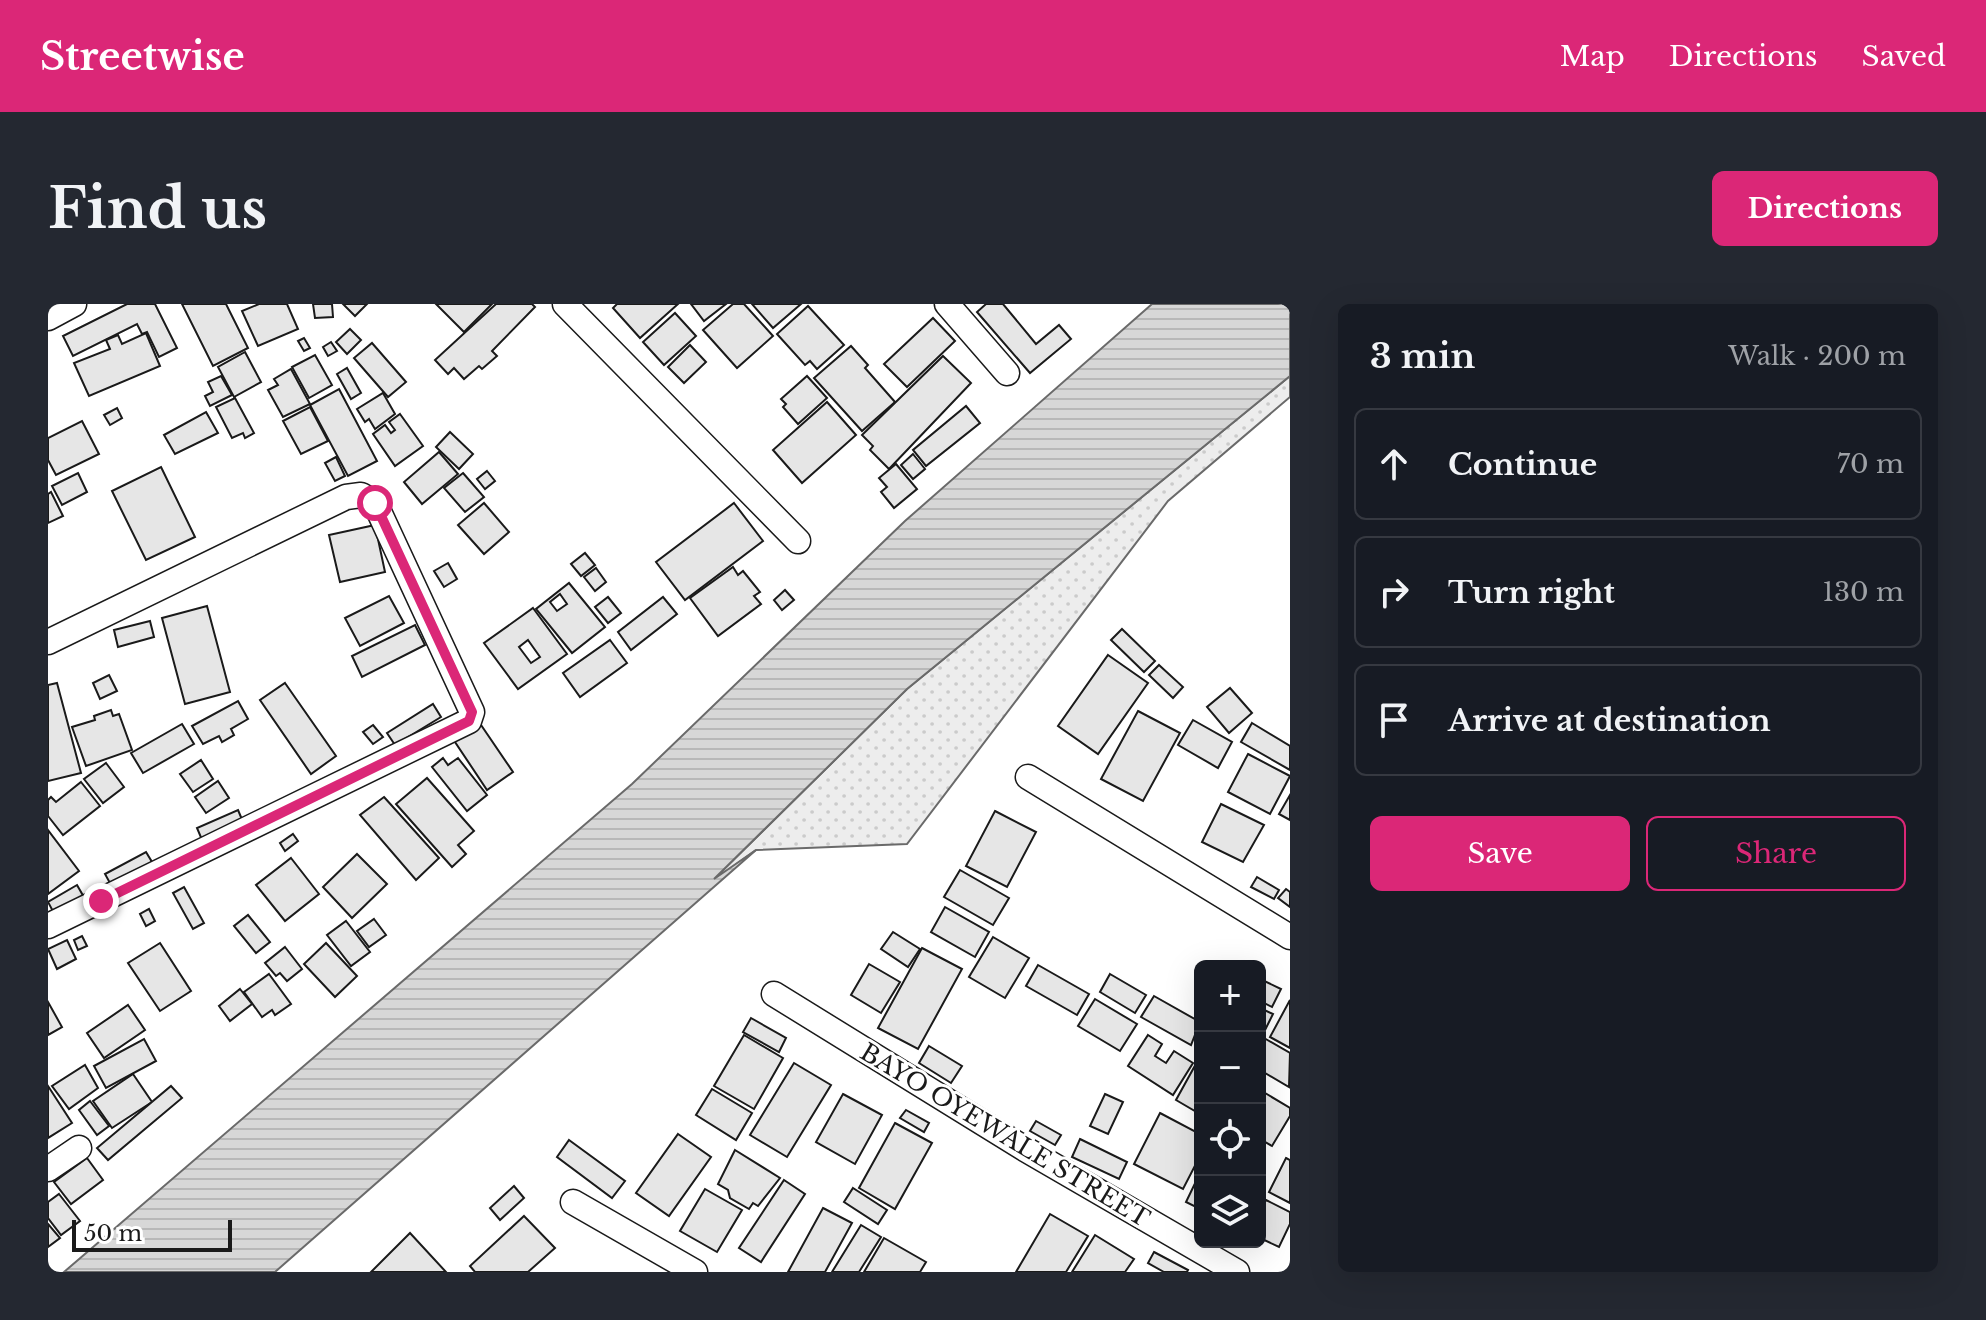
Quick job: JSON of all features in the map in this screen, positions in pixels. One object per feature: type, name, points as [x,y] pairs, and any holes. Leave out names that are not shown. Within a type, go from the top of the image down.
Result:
[{"type":"street","points":[[48,318],[74,304]]},
{"type":"street","points":[[565,304],[761,508],[798,541]]},
{"type":"street","points":[[952,306],[1007,373]]},
{"type":"street","points":[[48,642],[346,497],[361,495],[375,503],[472,712],[469,721],[48,926]]},
{"type":"street","points":[[1028,777],[1290,937]]},
{"type":"street","name":"BAYO OYEWALE STREET","points":[[774,994],[1025,1149],[1237,1272]]},
{"type":"street","points":[[48,1169],[79,1148]]},
{"type":"street","points":[[573,1202],[695,1272]]},
{"type":"shaded area","points":[[1152,304],[1290,304],[1290,376],[907,689],[714,879],[756,850],[275,1272],[64,1272],[632,784],[905,521]]},
{"type":"shaded area","points":[[1290,376],[1290,397],[1168,501],[907,844],[756,850],[709,884],[907,689]]},
{"type":"building","points":[[127,304],[155,304],[177,348],[159,357],[147,332],[142,334],[137,324],[73,356],[63,336]]},
{"type":"building","points":[[182,304],[226,304],[248,348],[213,366]]},
{"type":"building","points":[[259,304],[287,304],[298,329],[258,346],[242,311]]},
{"type":"building","points":[[313,304],[332,304],[333,317],[315,318]]},
{"type":"building","points":[[343,304],[367,304],[355,316]]},
{"type":"building","points":[[436,304],[492,304],[464,332]]},
{"type":"building","points":[[496,304],[532,304],[535,307],[492,351],[497,356],[482,369],[479,366],[464,379],[454,368],[448,374],[435,360]]},
{"type":"building","points":[[617,304],[678,304],[640,338],[613,308]]},
{"type":"building","points":[[691,304],[726,304],[704,321]]},
{"type":"building","points":[[733,304],[744,304],[773,336],[737,368],[703,330]]},
{"type":"building","points":[[752,304],[801,304],[773,328]]},
{"type":"building","points":[[986,304],[1003,304],[1036,344],[1059,325],[1071,339],[1030,373],[977,312]]},
{"type":"building","points":[[808,306],[844,345],[817,369],[810,361],[805,365],[777,334]]},
{"type":"building","points":[[675,313],[696,336],[664,365],[643,342]]},
{"type":"building","points":[[933,318],[955,341],[907,387],[884,364]]},
{"type":"building","points":[[350,329],[361,340],[347,354],[336,342]]},
{"type":"building","points":[[146,333],[160,366],[89,396],[74,363],[110,349],[106,340],[118,335],[122,344]]},
{"type":"building","points":[[304,338],[310,348],[304,351],[298,341]]},
{"type":"building","points":[[331,342],[337,351],[328,356],[323,347]]},
{"type":"building","points":[[372,343],[406,382],[388,397],[354,358]]},
{"type":"building","points":[[690,345],[706,362],[684,383],[668,367]]},
{"type":"building","points":[[851,346],[868,365],[865,368],[895,402],[862,431],[814,378]]},
{"type":"building","points":[[245,352],[261,382],[234,397],[218,367]]},
{"type":"building","points":[[315,355],[332,385],[309,398],[292,367]]},
{"type":"building","points":[[943,356],[971,383],[889,469],[870,450],[873,446],[862,435]]},
{"type":"building","points":[[347,368],[361,393],[351,399],[337,374]]},
{"type":"building","points":[[291,369],[310,404],[283,417],[268,390],[278,385],[274,379]]},
{"type":"building","points":[[221,376],[232,395],[210,406],[205,396],[213,392],[208,382]]},
{"type":"building","points":[[807,376],[827,398],[798,424],[783,407],[786,404],[781,399]]},
{"type":"building","points":[[339,389],[377,461],[348,476],[310,405]]},
{"type":"building","points":[[383,393],[395,414],[375,429],[369,419],[365,422],[357,409]]},
{"type":"building","points":[[235,398],[254,433],[245,438],[243,433],[232,438],[216,407]]},
{"type":"building","points":[[827,402],[856,435],[802,483],[773,450]]},
{"type":"building","points":[[966,406],[980,423],[926,466],[913,450]]},
{"type":"building","points":[[310,407],[328,441],[301,454],[283,421]]},
{"type":"building","points":[[117,408],[122,418],[110,425],[104,415]]},
{"type":"building","points":[[206,412],[218,433],[175,454],[164,435]]},
{"type":"building","points":[[400,414],[423,446],[395,466],[373,434],[385,425],[391,433],[395,430],[389,422]]},
{"type":"building","points":[[82,421],[99,454],[56,475],[48,460],[48,438]]},
{"type":"building","points":[[450,432],[473,454],[459,469],[436,447]]},
{"type":"building","points":[[439,452],[458,474],[422,504],[404,482]]},
{"type":"building","points":[[913,454],[925,469],[913,479],[901,465]]},
{"type":"building","points":[[336,457],[345,476],[335,481],[325,463]]},
{"type":"building","points":[[896,464],[917,489],[894,508],[881,492],[887,487],[879,478]]},
{"type":"building","points":[[161,467],[195,537],[146,560],[112,491]]},
{"type":"building","points":[[487,471],[495,481],[485,489],[477,479]]},
{"type":"building","points":[[78,473],[87,492],[62,505],[52,486]]},
{"type":"building","points":[[463,473],[484,497],[465,512],[444,488]]},
{"type":"building","points":[[51,492],[63,516],[48,523],[48,494]]},
{"type":"building","points":[[484,503],[509,532],[484,554],[458,525]]},
{"type":"building","points":[[734,503],[763,541],[685,600],[656,562]]},
{"type":"building","points":[[375,525],[385,572],[340,582],[329,535]]},
{"type":"building","points":[[585,553],[595,565],[581,576],[571,564]]},
{"type":"building","points":[[448,563],[457,579],[444,587],[434,571]]},
{"type":"building","points":[[733,567],[738,575],[743,571],[760,592],[754,596],[761,604],[718,636],[690,598]]},
{"type":"building","points":[[596,568],[606,582],[595,591],[584,577]]},
{"type":"building","points":[[569,583],[605,627],[572,653],[536,609]],"holes":[[[560,594],[567,604],[557,611],[550,602]]]},
{"type":"building","points":[[785,590],[794,600],[782,610],[774,600]]},
{"type":"building","points":[[389,596],[404,623],[360,646],[345,618]]},
{"type":"building","points":[[608,597],[621,613],[608,623],[595,607]]},
{"type":"building","points":[[663,597],[677,614],[631,650],[618,632]]},
{"type":"building","points":[[207,606],[230,692],[185,704],[162,618]]},
{"type":"building","points":[[533,608],[567,654],[518,689],[484,643]],"holes":[[[528,640],[540,657],[531,663],[519,647]]]},
{"type":"building","points":[[150,621],[154,637],[118,647],[114,630]]},
{"type":"building","points":[[415,625],[425,645],[362,677],[352,656]]},
{"type":"building","points":[[1122,629],[1155,661],[1144,672],[1111,640]]},
{"type":"building","points":[[610,640],[627,663],[580,697],[563,673]]},
{"type":"building","points":[[1108,655],[1148,683],[1098,754],[1058,726]]},
{"type":"building","points":[[1159,665],[1183,687],[1173,698],[1149,675]]},
{"type":"building","points":[[109,675],[117,691],[100,699],[93,683]]},
{"type":"building","points":[[57,683],[81,773],[48,781],[48,685]]},
{"type":"building","points":[[285,683],[336,756],[311,774],[260,700]]},
{"type":"building","points":[[1230,688],[1252,713],[1229,733],[1207,707]]},
{"type":"building","points":[[238,701],[248,719],[231,729],[234,735],[222,742],[219,736],[203,744],[192,726]]},
{"type":"building","points":[[433,704],[441,717],[395,745],[387,733]]},
{"type":"building","points":[[111,710],[113,716],[119,714],[132,750],[86,766],[72,727],[95,720],[94,716]]},
{"type":"building","points":[[1138,711],[1180,733],[1143,801],[1101,779]]},
{"type":"building","points":[[1193,720],[1232,742],[1218,768],[1178,745]]},
{"type":"building","points":[[479,722],[513,772],[487,790],[453,739]]},
{"type":"building","points":[[1252,723],[1290,746],[1290,770],[1241,742]]},
{"type":"building","points":[[182,724],[194,744],[143,773],[131,753]]},
{"type":"building","points":[[373,725],[383,737],[373,744],[363,732]]},
{"type":"building","points":[[1248,754],[1290,776],[1270,814],[1228,792]]},
{"type":"building","points":[[443,758],[448,765],[458,758],[487,795],[467,811],[432,767]]},
{"type":"building","points":[[201,760],[213,779],[193,792],[180,774]]},
{"type":"building","points":[[106,763],[124,787],[103,803],[84,779]]},
{"type":"building","points":[[427,778],[474,831],[458,845],[466,854],[452,867],[396,804]]},
{"type":"building","points":[[218,781],[229,798],[206,813],[195,797]]},
{"type":"building","points":[[81,782],[100,806],[63,835],[48,816],[48,800],[51,797],[56,802]]},
{"type":"building","points":[[1290,795],[1290,820],[1279,814]]},
{"type":"building","points":[[384,797],[439,858],[416,880],[360,815]]},
{"type":"building","points":[[1221,804],[1264,825],[1243,862],[1202,842]]},
{"type":"building","points":[[238,810],[246,829],[205,847],[197,828]]},
{"type":"building","points":[[995,811],[1036,832],[1007,887],[966,866]]},
{"type":"building","points":[[48,830],[79,871],[48,894]]},
{"type":"building","points":[[293,834],[298,841],[285,851],[280,843]]},
{"type":"building","points":[[146,852],[152,862],[111,885],[105,874]]},
{"type":"building","points":[[357,854],[387,884],[352,918],[323,887]]},
{"type":"building","points":[[291,858],[319,894],[285,921],[256,885]]},
{"type":"building","points":[[960,870],[1009,898],[993,925],[944,897]]},
{"type":"building","points":[[1257,877],[1279,890],[1274,899],[1251,887]]},
{"type":"building","points":[[77,885],[85,899],[56,917],[48,902]]},
{"type":"building","points":[[184,887],[204,923],[193,929],[173,893]]},
{"type":"building","points":[[1286,889],[1290,892],[1290,907],[1278,898]]},
{"type":"building","points":[[945,907],[989,932],[975,957],[931,932]]},
{"type":"building","points":[[149,909],[155,921],[146,926],[140,914]]},
{"type":"building","points":[[248,915],[270,942],[256,953],[234,926]]},
{"type":"building","points":[[374,919],[386,935],[369,947],[357,931]]},
{"type":"building","points":[[346,921],[370,952],[351,966],[327,935]]},
{"type":"building","points":[[893,932],[920,949],[908,967],[881,949]]},
{"type":"building","points":[[82,936],[87,946],[78,950],[74,940]]},
{"type":"building","points":[[993,937],[1029,958],[1005,998],[969,977]]},
{"type":"building","points":[[67,940],[76,959],[57,969],[48,949]]},
{"type":"building","points":[[160,943],[191,991],[160,1011],[128,963]]},
{"type":"building","points":[[326,943],[357,976],[335,997],[304,964]]},
{"type":"building","points":[[285,947],[302,969],[287,981],[280,973],[276,976],[265,963]]},
{"type":"building","points":[[922,948],[962,969],[918,1049],[878,1028]]},
{"type":"building","points":[[869,964],[900,982],[881,1013],[851,995]]},
{"type":"building","points":[[1038,965],[1089,994],[1077,1015],[1026,986]]},
{"type":"building","points":[[269,974],[291,1004],[275,1015],[272,1010],[262,1017],[244,992]]},
{"type":"building","points":[[1110,974],[1146,995],[1135,1013],[1100,992]]},
{"type":"building","points":[[1266,982],[1281,989],[1272,1007],[1266,1004]]},
{"type":"building","points":[[240,989],[252,1004],[230,1021],[219,1006]]},
{"type":"building","points":[[1154,996],[1194,1019],[1191,1045],[1141,1017]]},
{"type":"building","points":[[1095,999],[1137,1024],[1120,1051],[1078,1026]]},
{"type":"building","points":[[1290,1000],[1290,1048],[1270,1037]]},
{"type":"building","points":[[48,1002],[62,1027],[48,1035]]},
{"type":"building","points":[[128,1005],[145,1030],[104,1058],[87,1033]]},
{"type":"building","points":[[1266,1011],[1273,1014],[1266,1028]]},
{"type":"building","points":[[751,1018],[786,1038],[779,1052],[743,1032]]},
{"type":"building","points":[[744,1035],[783,1058],[754,1109],[714,1086]]},
{"type":"building","points":[[1148,1035],[1162,1044],[1155,1056],[1166,1063],[1174,1051],[1193,1063],[1173,1095],[1128,1066]]},
{"type":"building","points":[[144,1039],[156,1061],[106,1088],[94,1066]]},
{"type":"building","points":[[1266,1039],[1290,1053],[1289,1087],[1266,1074]]},
{"type":"building","points":[[929,1046],[962,1066],[951,1083],[919,1063]]},
{"type":"building","points":[[794,1063],[831,1085],[787,1157],[750,1135]]},
{"type":"building","points":[[85,1065],[98,1088],[69,1109],[52,1086]]},
{"type":"building","points":[[1194,1067],[1194,1110],[1176,1100]]},
{"type":"building","points":[[133,1074],[152,1102],[112,1128],[93,1101]]},
{"type":"building","points":[[48,1086],[72,1123],[48,1138]]},
{"type":"building","points":[[171,1086],[182,1098],[108,1160],[97,1148]]},
{"type":"building","points":[[712,1089],[752,1113],[736,1140],[696,1115]]},
{"type":"building","points":[[843,1094],[882,1115],[855,1164],[816,1142]]},
{"type":"building","points":[[1105,1094],[1123,1102],[1108,1134],[1090,1126]]},
{"type":"building","points":[[1266,1094],[1290,1108],[1290,1116],[1272,1146],[1266,1142]]},
{"type":"building","points":[[90,1101],[109,1126],[97,1135],[79,1110]]},
{"type":"building","points":[[906,1110],[929,1123],[924,1132],[900,1118]]},
{"type":"building","points":[[1160,1113],[1194,1131],[1194,1168],[1183,1189],[1134,1164]]},
{"type":"building","points":[[1036,1121],[1061,1135],[1055,1145],[1030,1131]]},
{"type":"building","points":[[895,1123],[932,1143],[895,1209],[859,1188]]},
{"type":"building","points":[[678,1134],[711,1157],[669,1216],[636,1193]]},
{"type":"building","points":[[1080,1139],[1127,1162],[1119,1179],[1072,1157]]},
{"type":"building","points":[[569,1140],[625,1181],[612,1198],[557,1157]]},
{"type":"building","points":[[735,1150],[780,1178],[758,1206],[753,1203],[749,1209],[730,1198],[728,1190],[718,1184]]},
{"type":"building","points":[[87,1158],[103,1180],[71,1204],[54,1182]]},
{"type":"building","points":[[1286,1158],[1290,1160],[1290,1203],[1269,1192]]},
{"type":"building","points":[[784,1180],[805,1194],[761,1262],[739,1248]]},
{"type":"building","points":[[1194,1185],[1194,1206],[1186,1202]]},
{"type":"building","points":[[514,1186],[524,1198],[500,1220],[490,1208]]},
{"type":"building","points":[[853,1188],[887,1210],[878,1224],[844,1202]]},
{"type":"building","points":[[705,1189],[742,1210],[717,1252],[680,1231]]},
{"type":"building","points":[[59,1194],[80,1221],[61,1235],[48,1218],[48,1202]]},
{"type":"building","points":[[1266,1200],[1290,1212],[1290,1224],[1279,1247],[1266,1241]]},
{"type":"building","points":[[823,1208],[852,1223],[825,1272],[788,1272]]},
{"type":"building","points":[[1050,1214],[1088,1236],[1066,1272],[1016,1272]]},
{"type":"building","points":[[524,1216],[555,1248],[528,1272],[475,1272],[470,1266]]},
{"type":"building","points":[[48,1224],[60,1238],[48,1247]]},
{"type":"building","points":[[861,1225],[881,1237],[859,1272],[832,1272]]},
{"type":"building","points":[[410,1233],[446,1272],[371,1272]]},
{"type":"building","points":[[1095,1235],[1134,1259],[1125,1272],[1072,1272]]},
{"type":"building","points":[[884,1238],[926,1262],[920,1272],[864,1272]]},
{"type":"building","points":[[1154,1252],[1187,1272],[1164,1272],[1148,1263]]},
{"type":"route","points":[[101,901],[469,721],[472,712],[375,503]]}]
